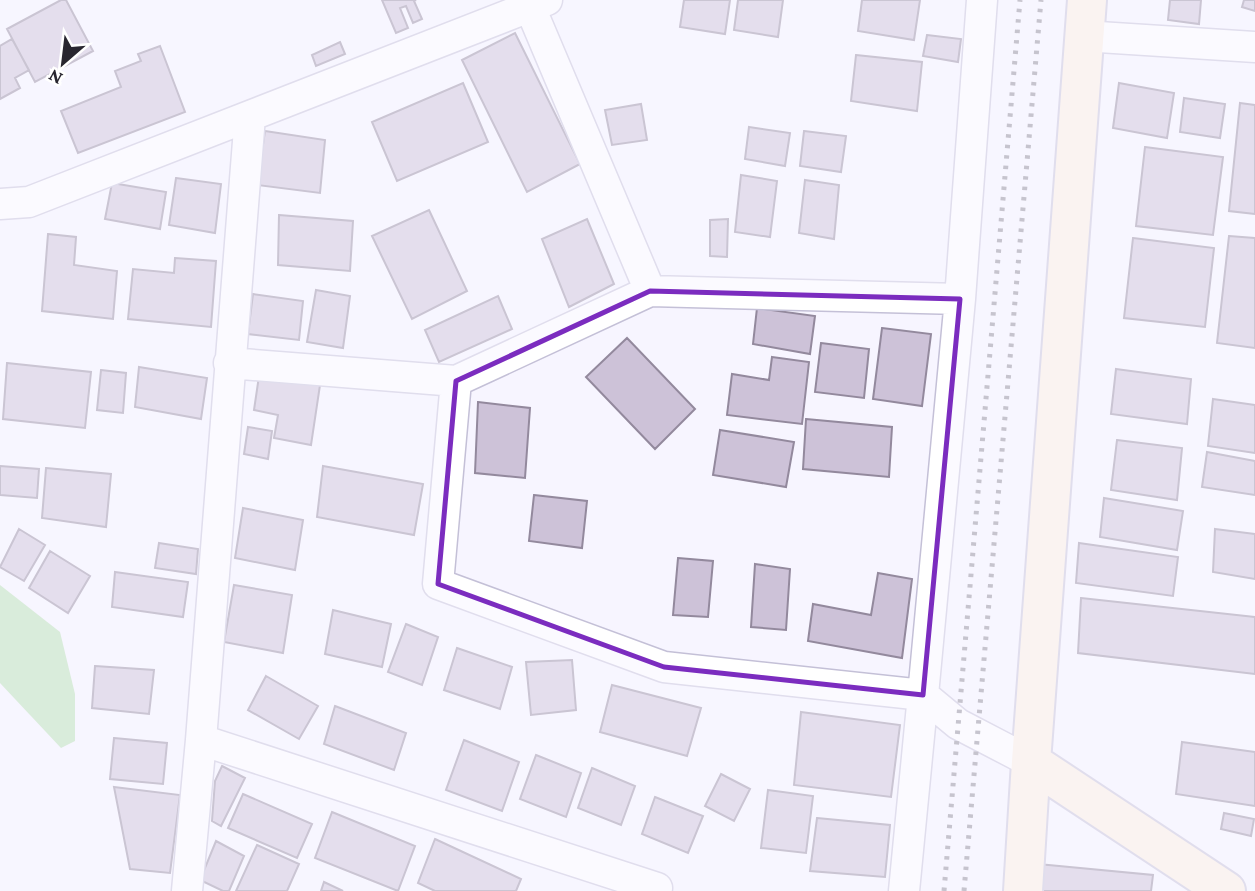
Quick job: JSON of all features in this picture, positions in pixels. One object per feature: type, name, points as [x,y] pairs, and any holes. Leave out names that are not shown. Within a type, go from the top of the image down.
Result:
[{"type":"street","points":[[904,891],[960,299],[982,0]]},
{"type":"street","points":[[0,204],[29,202],[535,2],[650,291]]},
{"type":"street","points":[[1023,891],[1085,18],[1255,47]]},
{"type":"street","points":[[187,891],[250,116]]},
{"type":"street","points":[[229,363],[456,381],[650,291],[960,299]]},
{"type":"street","points":[[456,381],[438,584],[664,667],[923,695],[958,724],[1031,762],[1226,891]]},
{"type":"street","points":[[201,740],[666,890]]},
{"type":"highlighted area","points":[[650,291],[960,299],[923,695],[664,667],[438,584],[456,381]]},
{"type":"green space","points":[[0,585],[60,632],[75,694],[75,741],[61,748],[0,683]]},
{"type":"building","points":[[61,0],[66,0],[93,51],[35,82],[7,29]]},
{"type":"building","points":[[382,0],[416,0],[414,1],[422,19],[413,23],[406,6],[400,8],[408,28],[396,33]]},
{"type":"building","points":[[684,0],[730,0],[725,34],[680,27]]},
{"type":"building","points":[[738,0],[783,0],[778,37],[734,30]]},
{"type":"building","points":[[862,0],[920,0],[914,40],[858,31]]},
{"type":"building","points":[[1170,0],[1201,0],[1199,24],[1168,20]]},
{"type":"building","points":[[1244,0],[1255,0],[1255,11],[1242,7]]},
{"type":"building","points":[[515,33],[580,164],[527,192],[462,60]]},
{"type":"building","points":[[927,35],[961,39],[958,62],[923,56]]},
{"type":"building","points":[[12,39],[29,70],[15,78],[20,88],[0,99],[0,46]]},
{"type":"building","points":[[340,42],[345,54],[316,66],[312,55]]},
{"type":"building","points":[[160,46],[185,112],[78,153],[61,111],[121,87],[115,71],[141,61],[138,54]]},
{"type":"building","points":[[856,55],[922,62],[917,111],[851,101]]},
{"type":"building","points":[[463,83],[488,142],[397,181],[372,122]]},
{"type":"building","points":[[1119,83],[1174,93],[1167,138],[1113,128]]},
{"type":"building","points":[[1184,98],[1225,104],[1220,138],[1180,132]]},
{"type":"building","points":[[1240,103],[1255,105],[1255,214],[1229,211]]},
{"type":"building","points":[[641,104],[647,140],[612,145],[605,110]]},
{"type":"building","points":[[749,127],[790,133],[785,166],[745,159]]},
{"type":"building","points":[[265,131],[325,140],[320,193],[257,185]]},
{"type":"building","points":[[804,131],[846,136],[841,172],[800,166]]},
{"type":"building","points":[[1145,147],[1223,157],[1213,235],[1136,226]]},
{"type":"building","points":[[741,175],[777,181],[770,237],[735,232]]},
{"type":"building","points":[[176,178],[221,184],[215,233],[169,225]]},
{"type":"building","points":[[805,180],[839,185],[834,239],[799,233]]},
{"type":"building","points":[[112,183],[166,192],[160,229],[105,219]]},
{"type":"building","points":[[429,210],[467,291],[412,319],[372,236]]},
{"type":"building","points":[[279,215],[353,221],[350,271],[278,265]]},
{"type":"building","points":[[587,219],[614,284],[569,307],[542,239]]},
{"type":"building","points":[[728,219],[727,257],[710,256],[710,220]]},
{"type":"building","points":[[48,234],[76,237],[74,265],[117,271],[113,319],[42,311]]},
{"type":"building","points":[[1229,236],[1255,238],[1255,348],[1217,343]]},
{"type":"building","points":[[1133,238],[1214,248],[1205,327],[1124,318]]},
{"type":"building","points":[[175,258],[216,261],[211,327],[128,319],[133,269],[174,273]]},
{"type":"building","points":[[316,290],[350,296],[343,348],[307,342]]},
{"type":"building","points":[[253,294],[303,301],[299,340],[248,334]]},
{"type":"building","points":[[498,296],[512,329],[439,362],[425,330]]},
{"type":"building","points":[[757,308],[815,316],[810,354],[753,344]]},
{"type":"building","points":[[882,328],[931,334],[922,406],[873,399]]},
{"type":"building","points":[[627,338],[695,409],[655,449],[586,377]]},
{"type":"building","points":[[821,343],[869,349],[864,398],[815,392]]},
{"type":"building","points":[[772,357],[809,362],[802,424],[727,415],[732,374],[769,380]]},
{"type":"building","points":[[7,363],[91,372],[85,428],[3,419]]},
{"type":"building","points":[[139,367],[207,378],[201,419],[135,407]]},
{"type":"building","points":[[1116,369],[1191,379],[1187,424],[1111,414]]},
{"type":"building","points":[[101,370],[126,373],[123,413],[97,410]]},
{"type":"building","points":[[259,376],[320,385],[311,445],[274,438],[278,415],[254,410]]},
{"type":"building","points":[[1213,399],[1255,405],[1255,453],[1208,446]]},
{"type":"building","points":[[478,402],[530,408],[525,478],[475,473]]},
{"type":"building","points":[[806,419],[892,427],[889,477],[803,469]]},
{"type":"building","points":[[248,427],[272,431],[268,459],[244,454]]},
{"type":"building","points":[[720,430],[794,442],[786,487],[713,475]]},
{"type":"building","points":[[1117,440],[1182,448],[1177,500],[1111,490]]},
{"type":"building","points":[[1207,452],[1255,461],[1255,495],[1202,487]]},
{"type":"building","points":[[0,466],[39,469],[37,498],[0,495]]},
{"type":"building","points":[[323,466],[423,484],[414,535],[317,517]]},
{"type":"building","points":[[46,468],[111,474],[106,527],[42,518]]},
{"type":"building","points":[[534,495],[587,501],[582,548],[529,541]]},
{"type":"building","points":[[1104,498],[1183,511],[1177,550],[1100,537]]},
{"type":"building","points":[[243,508],[303,520],[295,570],[235,558]]},
{"type":"building","points":[[19,529],[45,545],[24,581],[0,567]]},
{"type":"building","points":[[1215,529],[1255,534],[1255,579],[1213,572]]},
{"type":"building","points":[[159,543],[198,549],[196,574],[155,568]]},
{"type":"building","points":[[1079,543],[1178,557],[1173,596],[1076,583]]},
{"type":"building","points":[[50,551],[90,576],[68,613],[29,588]]},
{"type":"building","points":[[678,558],[713,561],[708,617],[673,615]]},
{"type":"building","points":[[755,564],[790,569],[786,630],[751,627]]},
{"type":"building","points":[[115,572],[188,582],[183,617],[112,607]]},
{"type":"building","points":[[878,573],[912,579],[902,658],[808,641],[813,604],[871,615]]},
{"type":"building","points":[[234,585],[292,595],[283,653],[224,642]]},
{"type":"building","points":[[1081,598],[1255,617],[1255,674],[1078,653]]},
{"type":"building","points":[[333,610],[391,624],[382,667],[325,654]]},
{"type":"building","points":[[406,624],[438,637],[422,685],[388,672]]},
{"type":"building","points":[[457,648],[512,667],[500,709],[444,690]]},
{"type":"building","points":[[572,660],[576,710],[531,715],[526,662]]},
{"type":"building","points":[[95,666],[154,670],[149,714],[92,708]]},
{"type":"building","points":[[266,676],[318,706],[299,739],[248,710]]},
{"type":"building","points":[[612,685],[701,708],[687,756],[600,732]]},
{"type":"building","points":[[335,706],[406,733],[394,770],[324,744]]},
{"type":"building","points":[[801,712],[900,725],[891,797],[794,785]]},
{"type":"building","points":[[114,738],[167,743],[163,784],[110,779]]},
{"type":"building","points":[[464,740],[519,762],[502,811],[446,790]]},
{"type":"building","points":[[1182,742],[1255,752],[1255,806],[1176,794]]},
{"type":"building","points":[[536,755],[581,773],[566,817],[520,799]]},
{"type":"building","points":[[222,766],[245,778],[221,826],[212,821],[215,781]]},
{"type":"building","points":[[592,768],[635,786],[621,825],[578,808]]},
{"type":"building","points":[[721,774],[750,789],[734,821],[705,806]]},
{"type":"building","points":[[114,787],[180,795],[170,873],[130,869]]},
{"type":"building","points":[[768,790],[813,796],[806,853],[761,848]]},
{"type":"building","points":[[243,794],[312,824],[297,858],[228,828]]},
{"type":"building","points":[[655,797],[703,816],[688,853],[642,834]]},
{"type":"building","points":[[332,812],[415,846],[398,891],[315,858]]},
{"type":"building","points":[[1224,813],[1254,819],[1251,836],[1221,829]]},
{"type":"building","points":[[817,818],[890,825],[885,877],[810,871]]},
{"type":"building","points":[[435,839],[521,879],[516,891],[435,891],[418,883]]},
{"type":"building","points":[[216,841],[244,856],[229,891],[223,891],[200,880]]},
{"type":"building","points":[[257,845],[299,864],[287,891],[236,891]]},
{"type":"building","points":[[1038,864],[1153,875],[1151,891],[1036,891]]},
{"type":"building","points":[[324,882],[343,891],[321,891]]},
{"type":"railway","points":[[944,891],[1020,0]]},
{"type":"railway","points":[[964,891],[1041,0]]}]
